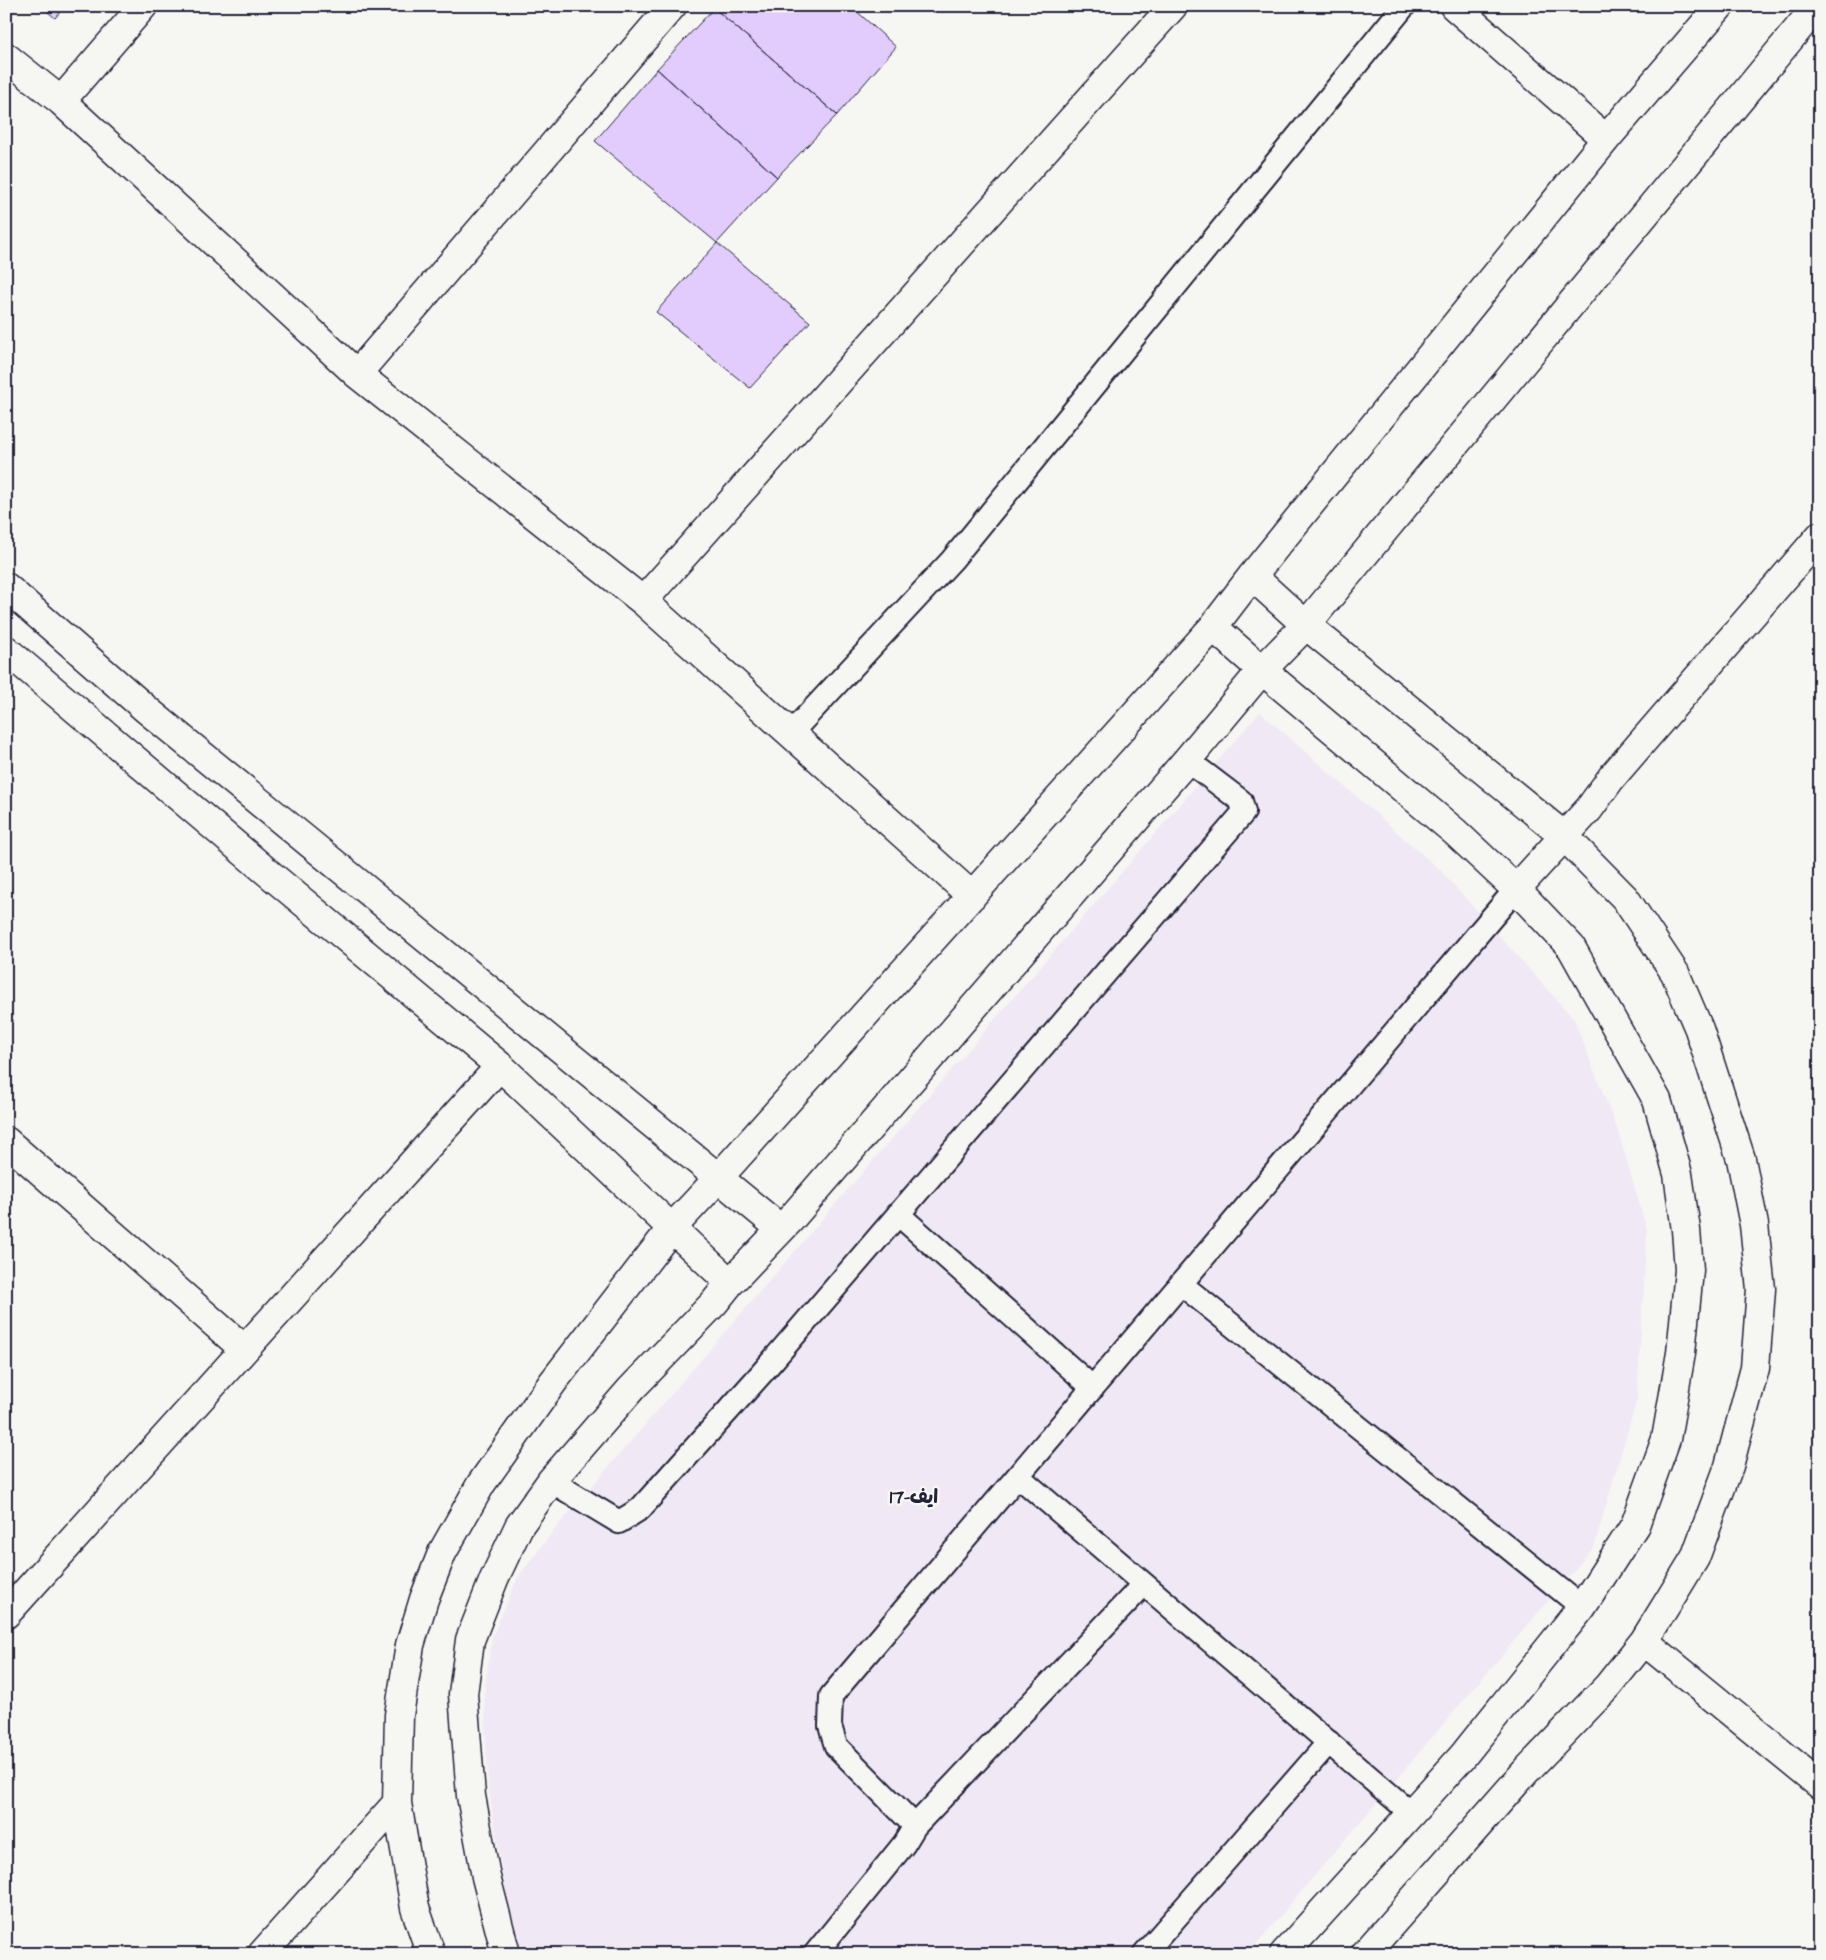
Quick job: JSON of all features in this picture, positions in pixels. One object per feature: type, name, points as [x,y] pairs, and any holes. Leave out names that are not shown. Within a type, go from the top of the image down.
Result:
[{"type":"street","points":[[61,101],[143,6]]},
{"type":"street","points":[[356,374],[672,6]]},
{"type":"street","points":[[644,601],[1172,6]]},
{"type":"street","points":[[1454,6],[1606,139]]},
{"type":"street","points":[[431,1954],[415,1908],[398,1803],[398,1715],[410,1645],[424,1599],[442,1553],[480,1484],[553,1382],[671,1229],[1213,627],[1252,576],[1606,139],[1720,6]]},
{"type":"street","points":[[506,1954],[486,1877],[470,1796],[463,1694],[470,1640],[494,1579],[519,1526],[551,1481],[631,1389],[781,1230],[1187,760],[1262,670],[1306,625],[1818,6]]},
{"type":"street","points":[[6,57],[61,101],[356,374],[644,601],[972,896]]},
{"type":"street","points":[[1516,889],[1588,809],[1612,777],[1816,548]]},
{"type":"street","points":[[1252,576],[1306,625],[1564,836],[1625,898],[1675,973],[1699,1029],[1740,1159],[1754,1225],[1761,1289],[1755,1368],[1729,1466],[1695,1558],[1644,1641],[1608,1686],[1526,1770],[1365,1954]]},
{"type":"street","points":[[6,587],[147,710],[719,1177],[781,1230]]},
{"type":"street","points":[[1213,627],[1455,832],[1516,889],[1571,947],[1657,1100],[1678,1174],[1689,1270],[1681,1353],[1666,1439],[1635,1525],[1582,1607],[1462,1757],[1284,1954]]},
{"type":"street","points":[[6,650],[273,877],[500,1066],[730,1283]]},
{"type":"street","points":[[6,1614],[500,1066]]},
{"type":"street","points":[[6,1140],[244,1349]]},
{"type":"street","points":[[1644,1641],[1820,1785]]},
{"type":"street","points":[[262,1954],[398,1803]]},
{"type":"lane","points":[[791,733],[952,560],[1404,6]]},
{"type":"lane","points":[[551,1481],[619,1522],[640,1509],[761,1374],[1244,812],[1241,801],[1187,760]]},
{"type":"lane","points":[[915,1826],[836,1746],[830,1726],[831,1696],[1516,889]]},
{"type":"lane","points":[[898,1214],[1093,1388]]},
{"type":"lane","points":[[1181,1284],[1582,1607]]},
{"type":"lane","points":[[1018,1476],[1411,1813]]},
{"type":"lane","points":[[815,1954],[904,1844],[915,1826],[1144,1584]]},
{"type":"lane","points":[[1144,1954],[1329,1742]]},
{"type":"shaded area","points":[[1260,712],[1439,869],[1574,1019],[1619,1134],[1647,1230],[1637,1399],[1594,1547],[1248,1954],[520,1954],[513,1936],[488,1786],[484,1693],[492,1637],[518,1577],[555,1529]]},
{"type":"building","points":[[41,6],[65,6],[55,18]]},
{"type":"building","points":[[716,6],[851,6],[896,47],[837,115],[714,8]]},
{"type":"building","points":[[714,8],[837,115],[777,177],[657,69]]},
{"type":"building","points":[[657,69],[777,177],[717,243],[595,141]]},
{"type":"building","points":[[717,243],[810,322],[750,388],[656,312]]},
{"type":"district","name":"ایف-17","points":[[914,1497]]}]
